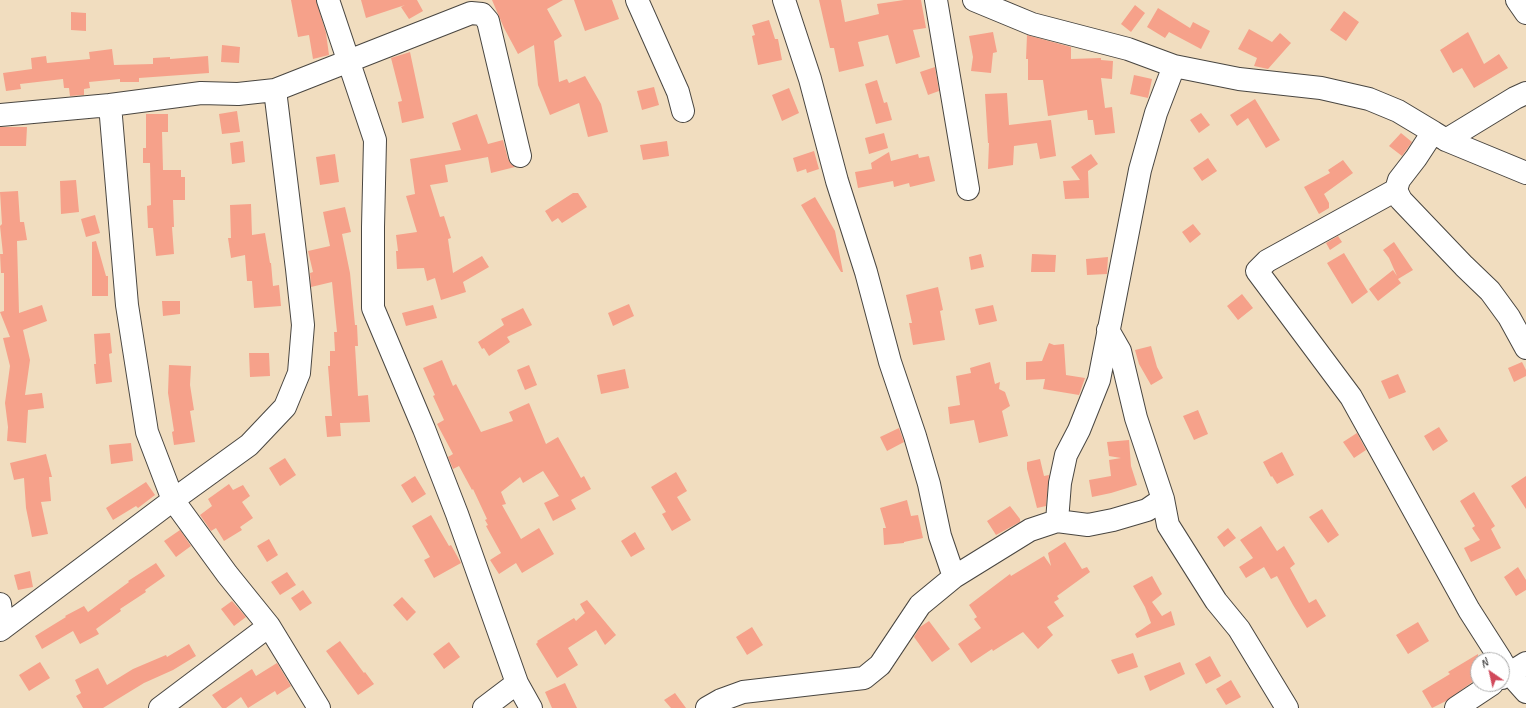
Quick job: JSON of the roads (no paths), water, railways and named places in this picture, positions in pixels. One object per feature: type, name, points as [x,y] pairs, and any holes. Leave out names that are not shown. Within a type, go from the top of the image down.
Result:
[{"type":"street","points":[[328,0],[375,140],[372,227],[373,308],[452,500],[517,683],[531,708]]},
{"type":"street","points":[[636,0],[678,92],[683,110]]},
{"type":"street","points":[[784,0],[810,79],[837,181],[866,272],[890,362],[916,436],[940,536],[954,577]]},
{"type":"street","points":[[936,0],[968,189]]},
{"type":"street","points":[[974,0],[1032,24],[1128,49],[1174,66],[1239,79],[1321,88],[1369,99],[1398,112],[1439,136],[1526,173]]},
{"type":"street","points":[[1517,0],[1526,13]]},
{"type":"street","points":[[0,115],[110,105],[201,93],[238,94],[275,90],[350,62],[471,13],[482,14],[488,21],[520,156]]},
{"type":"street","points":[[1057,521],[1060,483],[1066,455],[1079,430],[1099,380],[1140,170],[1156,113],[1174,66]]},
{"type":"street","points":[[1,629],[249,445],[285,407],[299,373],[303,325],[275,90]]},
{"type":"street","points":[[1526,93],[1439,136],[1416,158],[1399,180],[1396,190],[1401,200],[1490,291],[1509,317],[1526,348]]},
{"type":"street","points":[[110,105],[127,305],[147,432],[173,500],[227,574],[269,626],[319,708]]},
{"type":"street","points":[[1396,190],[1266,261],[1257,271],[1351,397],[1469,610],[1494,652]]},
{"type":"street","points":[[1108,330],[1120,351],[1136,418],[1163,500],[1168,525],[1216,601],[1239,629],[1286,708]]},
{"type":"street","points":[[707,708],[721,700],[743,692],[864,678],[880,665],[920,605],[954,577],[1030,530],[1057,521],[1088,525],[1107,522],[1147,510],[1163,500]]},
{"type":"street","points":[[0,604],[1,629]]},
{"type":"street","points":[[160,708],[269,626]]},
{"type":"street","points":[[1510,675],[1526,692]]},
{"type":"street","points":[[484,708],[517,683]]},
{"type":"street","points":[[1456,708],[1477,692]]}]
